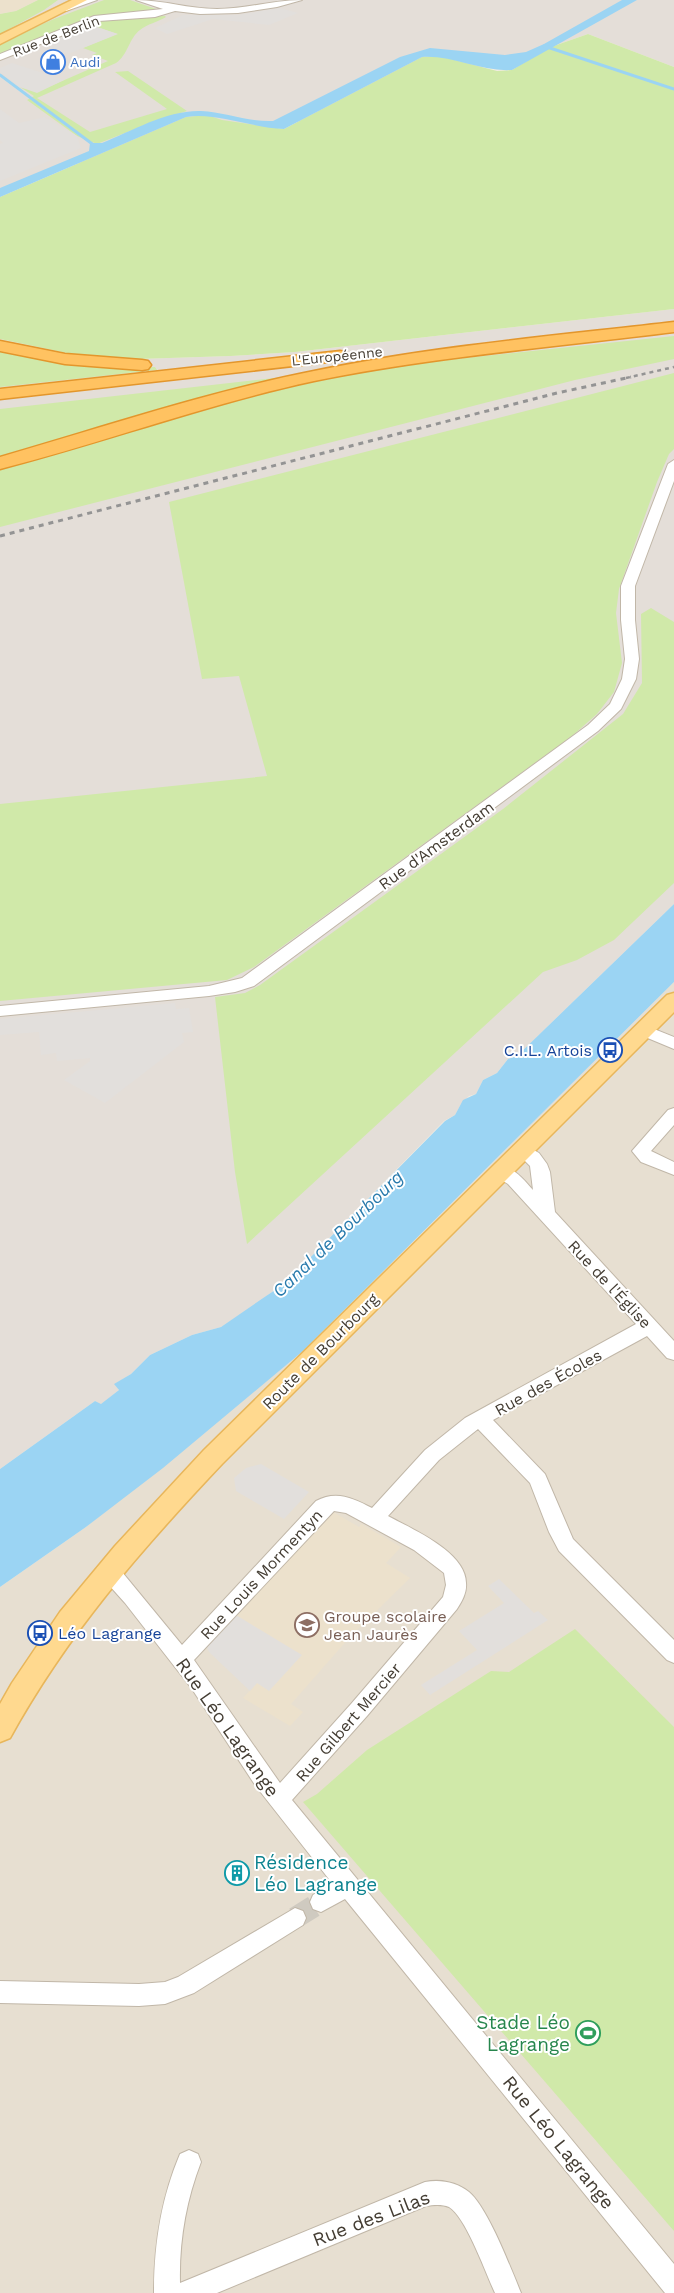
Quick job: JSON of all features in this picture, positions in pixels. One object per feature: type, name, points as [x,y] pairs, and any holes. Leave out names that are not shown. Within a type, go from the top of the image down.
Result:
[{"type":"highway","name":"L'Européenne","points":[[0,394],[674,318]]},
{"type":"highway","name":"L'Européenne","points":[[0,402],[674,326]]},
{"type":"highway","points":[[0,462],[249,391],[339,371],[399,361],[674,326]]},
{"type":"highway","points":[[379,347],[586,328]]},
{"type":"highway","points":[[0,346],[65,359],[147,365],[237,363],[352,350]]},
{"type":"main road","points":[[0,39],[66,4],[81,0]]},
{"type":"main road","name":"Route de Bourbourg","points":[[0,1730],[43,1656],[65,1623],[139,1534],[213,1457],[674,1000]]},
{"type":"street","points":[[66,4],[92,0]]},
{"type":"street","points":[[141,0],[172,9],[193,12],[232,12],[297,0]]},
{"type":"street","points":[[147,0],[158,5]]},
{"type":"street","name":"Rue de Berlin","points":[[0,57],[97,18],[155,14],[172,9]]},
{"type":"street","name":"Rue d'Amsterdam","points":[[0,1011],[209,991],[235,987],[248,982],[593,728],[616,706],[629,679],[632,659],[628,620],[628,586],[674,464]]},
{"type":"street","points":[[644,1030],[674,1044]]},
{"type":"street","points":[[674,1114],[643,1147],[642,1154],[674,1169]]},
{"type":"street","points":[[524,1150],[535,1159],[540,1167],[543,1176],[542,1204],[546,1215]]},
{"type":"street","name":"Rue de l'Église","points":[[501,1172],[511,1178],[674,1353]]},
{"type":"street","name":"Rue des Écoles","points":[[649,1326],[480,1419],[538,1479],[566,1545],[674,1654]]},
{"type":"street","points":[[374,1518],[440,1446],[480,1419]]},
{"type":"street","name":"Rue Louis Mormentyn","points":[[181,1660],[323,1507],[333,1502],[342,1502],[374,1518]]},
{"type":"street","name":"Rue Gilbert Mercier","points":[[279,1799],[360,1710],[450,1603],[456,1590],[454,1572],[443,1559],[374,1518]]},
{"type":"street","name":"Rue Léo Lagrange","points":[[105,1573],[114,1578],[132,1597],[212,1700],[279,1799],[674,2284]]},
{"type":"street","points":[[321,1902],[348,1885]]},
{"type":"street","points":[[0,1992],[139,1996],[166,1993],[186,1985],[295,1918]]},
{"type":"street","points":[[167,2293],[168,2250],[173,2214],[179,2186],[189,2162]]},
{"type":"street","name":"Rue des Lilas","points":[[186,2293],[432,2192],[454,2196],[468,2208],[508,2293]]},
{"type":"shaded area","points":[[0,0],[38,0],[16,11],[0,14]]},
{"type":"shaded area","points":[[38,0],[674,0],[674,67],[588,34],[548,48],[301,121],[74,164],[0,197],[0,14],[16,11]]},
{"type":"shaded area","points":[[280,8],[298,13],[269,25],[213,19],[167,34],[155,28],[183,15],[238,15]]},
{"type":"shaded area","points":[[91,25],[118,34],[68,54],[41,45]]},
{"type":"shaded area","points":[[12,63],[64,80],[37,93],[20,87],[0,72],[0,68]]},
{"type":"shaded area","points":[[0,109],[19,123],[45,117],[77,136],[81,148],[0,181],[0,144],[3,143],[0,140]]},
{"type":"shaded area","points":[[674,309],[674,904],[517,1056],[508,1059],[497,1073],[483,1080],[476,1094],[469,1096],[461,1104],[455,1115],[444,1121],[293,1275],[258,1303],[221,1327],[192,1335],[150,1355],[131,1374],[115,1384],[119,1390],[101,1405],[95,1401],[0,1469],[0,339],[77,355],[138,359],[231,356],[295,352]]},
{"type":"shaded area","points":[[674,982],[674,2293],[0,2293],[0,1587],[86,1527],[303,1351]]},
{"type":"shaded area","points":[[175,1003],[176,1009],[189,1008],[193,1032],[182,1033],[184,1042],[105,1103],[64,1080],[90,1061],[90,1058],[57,1061],[56,1053],[41,1055],[39,1032],[0,1035],[0,1019]]},
{"type":"shaded area","points":[[261,1464],[309,1492],[284,1519],[236,1491],[234,1478],[246,1468]]},
{"type":"shaded area","name":"Groupe scolaire Jean Jaurès","points":[[328,1509],[359,1527],[361,1524],[401,1547],[386,1563],[410,1578],[350,1637],[291,1704],[303,1712],[290,1726],[243,1698],[257,1683],[231,1612]]},
{"type":"shaded area","points":[[499,1579],[534,1613],[538,1611],[548,1620],[430,1695],[421,1685],[477,1650],[459,1631],[504,1603],[488,1586]]},
{"type":"shaded area","points":[[231,1612],[302,1655],[269,1691],[257,1683],[250,1691],[209,1652],[205,1642]]},
{"type":"green space","points":[[38,0],[58,0],[44,10],[0,34],[0,14],[16,11]]},
{"type":"green space","points":[[104,0],[130,0],[159,10],[102,15],[0,55],[0,43],[54,19]]},
{"type":"green space","points":[[165,16],[136,33],[123,56],[116,63],[37,98],[90,132],[167,109],[115,72],[128,71],[187,111],[158,120],[97,144],[77,136],[27,100],[34,96],[20,87],[37,92],[108,61],[92,55],[97,53],[83,48],[117,34],[91,25],[104,18]]},
{"type":"green space","points":[[588,34],[674,67],[674,309],[295,352],[231,356],[138,359],[76,355],[0,339],[0,197],[186,117],[207,115],[222,120],[284,129],[422,57],[439,56],[497,71],[512,70],[548,48]]},
{"type":"green space","points":[[674,336],[674,359],[575,380],[0,527],[0,469],[264,393],[365,371],[428,362]]},
{"type":"green space","points":[[0,350],[77,364],[155,367],[157,370],[0,387]]},
{"type":"green space","points":[[674,373],[674,449],[669,454],[657,482],[619,589],[616,613],[622,663],[614,692],[597,714],[572,736],[254,967],[227,980],[0,1001],[0,804],[267,776],[239,676],[202,679],[169,502]]},
{"type":"green space","points":[[310,374],[0,456],[0,409]]},
{"type":"green space","points":[[651,608],[674,622],[674,883],[614,940],[577,960],[543,972],[247,1244],[235,1172],[215,997],[245,993],[260,985],[503,809],[623,714],[642,683],[641,614]]},
{"type":"green space","name":"Stade Léo Lagrange","points":[[575,1629],[674,1727],[674,2231],[303,1802],[317,1794],[367,1750],[491,1671],[509,1672]]},
{"type":"water","points":[[622,0],[637,0],[512,70],[489,69],[445,58],[422,57],[284,129],[222,118],[186,117],[0,197],[0,188],[89,151],[90,143],[102,143],[138,127],[175,114],[201,111],[273,121],[400,57],[430,48],[505,55],[526,52],[544,44]]},
{"type":"water","name":"Canal de Bourbourg","points":[[674,904],[674,982],[303,1351],[163,1468],[86,1527],[0,1587],[0,1469],[95,1401],[101,1404],[119,1390],[114,1384],[131,1374],[150,1355],[192,1335],[221,1327],[293,1275],[445,1121],[455,1115],[463,1100],[476,1094],[483,1080],[497,1073],[508,1059],[517,1056]]},
{"type":"waterway","points":[[544,46],[674,89]]},
{"type":"waterway","points":[[0,75],[95,146]]},
{"type":"tunnel","points":[[295,1918],[321,1902]]},
{"type":"railway","points":[[626,378],[674,367]]},
{"type":"railway","points":[[0,536],[557,393],[631,377]]},
{"type":"place","name":"Audi","points":[[53,62]]},
{"type":"place","name":"C.I.L. Artois","points":[[610,1050]]},
{"type":"place","name":"Groupe scolaire Jean Jaurès","points":[[307,1625]]},
{"type":"place","name":"Léo Lagrange","points":[[40,1633]]},
{"type":"place","name":"Résidence Léo Lagrange","points":[[237,1873]]},
{"type":"place","name":"Stade Léo Lagrange","points":[[588,2033]]}]
